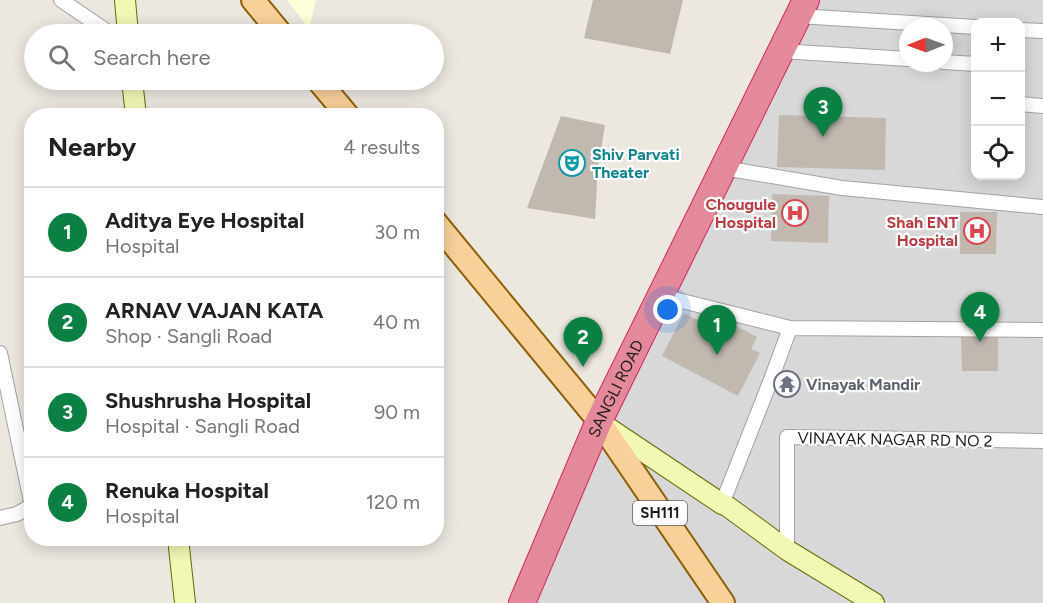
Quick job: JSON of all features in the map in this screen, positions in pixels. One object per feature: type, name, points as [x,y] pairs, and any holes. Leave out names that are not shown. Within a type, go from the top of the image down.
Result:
[{"type":"highway","name":"SANGLI ROAD","points":[[522,603],[599,421],[802,8]]},
{"type":"main road","points":[[253,0],[273,24]]},
{"type":"main road","points":[[326,90],[341,108]]},
{"type":"main road","points":[[444,233],[599,421]]},
{"type":"main road","name":"SH111","points":[[599,421],[723,603]]},
{"type":"street","points":[[61,0],[96,24]]},
{"type":"street","points":[[125,0],[127,24]]},
{"type":"street","points":[[802,8],[971,27]]},
{"type":"street","points":[[1025,30],[1043,31]]},
{"type":"street","points":[[781,51],[899,58]]},
{"type":"street","points":[[953,63],[971,64]]},
{"type":"street","points":[[133,90],[135,108]]},
{"type":"street","points":[[1025,104],[1043,106]]},
{"type":"street","points":[[724,168],[842,188],[1043,207]]},
{"type":"street","points":[[662,296],[790,328],[1043,330]]},
{"type":"street","points":[[723,504],[790,328]]},
{"type":"street","points":[[0,353],[24,471]]},
{"type":"street","points":[[599,421],[727,506],[787,550],[874,603]]},
{"type":"street","name":"VINAYAK NAGAR RD NO 2","points":[[787,550],[787,437],[1043,441]]},
{"type":"street","points":[[0,518],[24,510]]},
{"type":"street","points":[[179,546],[185,603]]},
{"type":"shaded area","points":[[287,0],[316,0],[310,24],[305,24]]},
{"type":"shaded area","points":[[806,0],[1043,0],[1043,603],[522,603]]},
{"type":"building","points":[[593,0],[683,0],[670,54],[584,38]]},
{"type":"building","points":[[779,115],[886,118],[885,170],[777,167]]},
{"type":"building","name":"Shiv Parvati Theater","points":[[561,116],[605,125],[598,168],[595,219],[527,208]]},
{"type":"building","points":[[772,194],[829,196],[828,243],[771,241]]},
{"type":"building","points":[[960,212],[997,212],[996,254],[960,254]]},
{"type":"building","points":[[707,311],[757,337],[751,349],[760,353],[738,396],[662,356],[684,313],[701,322]]},
{"type":"building","points":[[961,331],[998,331],[998,371],[962,371]]},
{"type":"building","name":"Vinayak Mandir","points":[[783,375],[791,375],[797,381],[797,389],[791,395],[783,395],[777,389],[777,381]]},
{"type":"place","name":"Shushrusha Hospital","points":[[823,137]]},
{"type":"place","name":"Shiv Parvati Theater","points":[[572,163]]},
{"type":"place","name":"Chougule Hospital","points":[[795,213]]},
{"type":"place","name":"Shah ENT Hospital","points":[[977,231]]},
{"type":"place","name":"Renuka Hospital","points":[[980,342]]},
{"type":"place","name":"Aditya Eye Hospital","points":[[717,355]]},
{"type":"place","name":"ARNAV VAJAN KATA","points":[[583,367]]},
{"type":"place","name":"Vinayak Mandir","points":[[787,384]]}]
